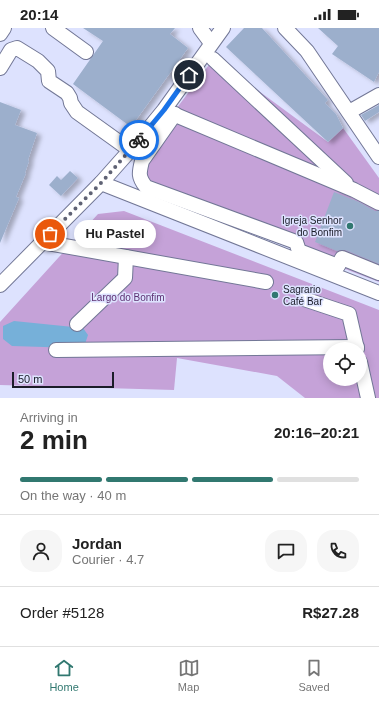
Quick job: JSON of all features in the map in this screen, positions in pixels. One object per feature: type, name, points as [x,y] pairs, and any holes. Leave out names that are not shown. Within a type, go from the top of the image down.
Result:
[{"type":"street","points":[[0,34],[4,28]]},
{"type":"street","points":[[53,28],[86,52]]},
{"type":"street","points":[[200,28],[211,43]]},
{"type":"street","points":[[223,28],[211,43],[169,112],[142,161],[139,177],[142,182],[146,187],[296,242],[299,251],[338,266],[342,258],[379,272]]},
{"type":"street","points":[[285,28],[307,51],[379,157]]},
{"type":"street","points":[[0,68],[11,50],[18,48],[38,61],[48,71],[49,82],[67,92],[71,103],[77,112],[130,150]]},
{"type":"street","points":[[213,59],[354,190]]},
{"type":"street","points":[[349,112],[379,95]]},
{"type":"street","points":[[0,285],[101,183],[130,150],[169,112]]},
{"type":"street","points":[[169,112],[354,190],[379,203]]},
{"type":"street","points":[[101,183],[379,293]]},
{"type":"street","points":[[42,242],[266,282]]},
{"type":"street","points":[[78,324],[125,278],[126,257]]},
{"type":"street","points":[[304,299],[349,314],[356,342]]},
{"type":"street","points":[[56,350],[323,348]]},
{"type":"street","points":[[365,386],[368,398]]},
{"type":"green space","points":[[214,58],[328,142],[343,128],[379,178],[379,282],[145,192],[142,155]]},
{"type":"green space","name":"Largo do Bonfim","points":[[124,211],[379,310],[379,398],[305,398],[277,376],[177,358],[174,390],[0,385],[0,322],[98,214]]},
{"type":"water","points":[[14,321],[83,328],[88,335],[85,344],[76,348],[12,346],[3,339],[3,326]]},
{"type":"building","points":[[83,28],[175,28],[170,34],[188,48],[131,127],[73,84],[103,41]]},
{"type":"building","points":[[244,28],[262,28],[328,100],[325,103],[336,114],[343,128],[328,142],[226,47]]},
{"type":"building","points":[[318,28],[379,28],[379,72],[374,82],[332,54],[338,46]]},
{"type":"building","points":[[0,102],[21,110],[15,125],[37,133],[28,160],[26,173],[16,197],[19,198],[0,243]]},
{"type":"building","points":[[379,105],[379,112],[365,121],[361,115]]},
{"type":"building","points":[[70,171],[78,178],[61,196],[49,185],[57,176],[61,180]]},
{"type":"building","name":"Igreja Senhor do Bonfim","points":[[334,192],[359,202],[375,211],[379,211],[379,264],[345,250],[337,251],[315,242]]},
{"type":"way so far","points":[[50,234],[101,183],[139,140]]},
{"type":"place","name":"Igreja Senhor do Bonfim","points":[[350,226]]},
{"type":"place","name":"Hu Pastel","points":[[50,234]]},
{"type":"place","name":"Sagrario Café Bar","points":[[275,295]]},
{"type":"route","points":[[139,140],[164,110],[189,75]]}]
